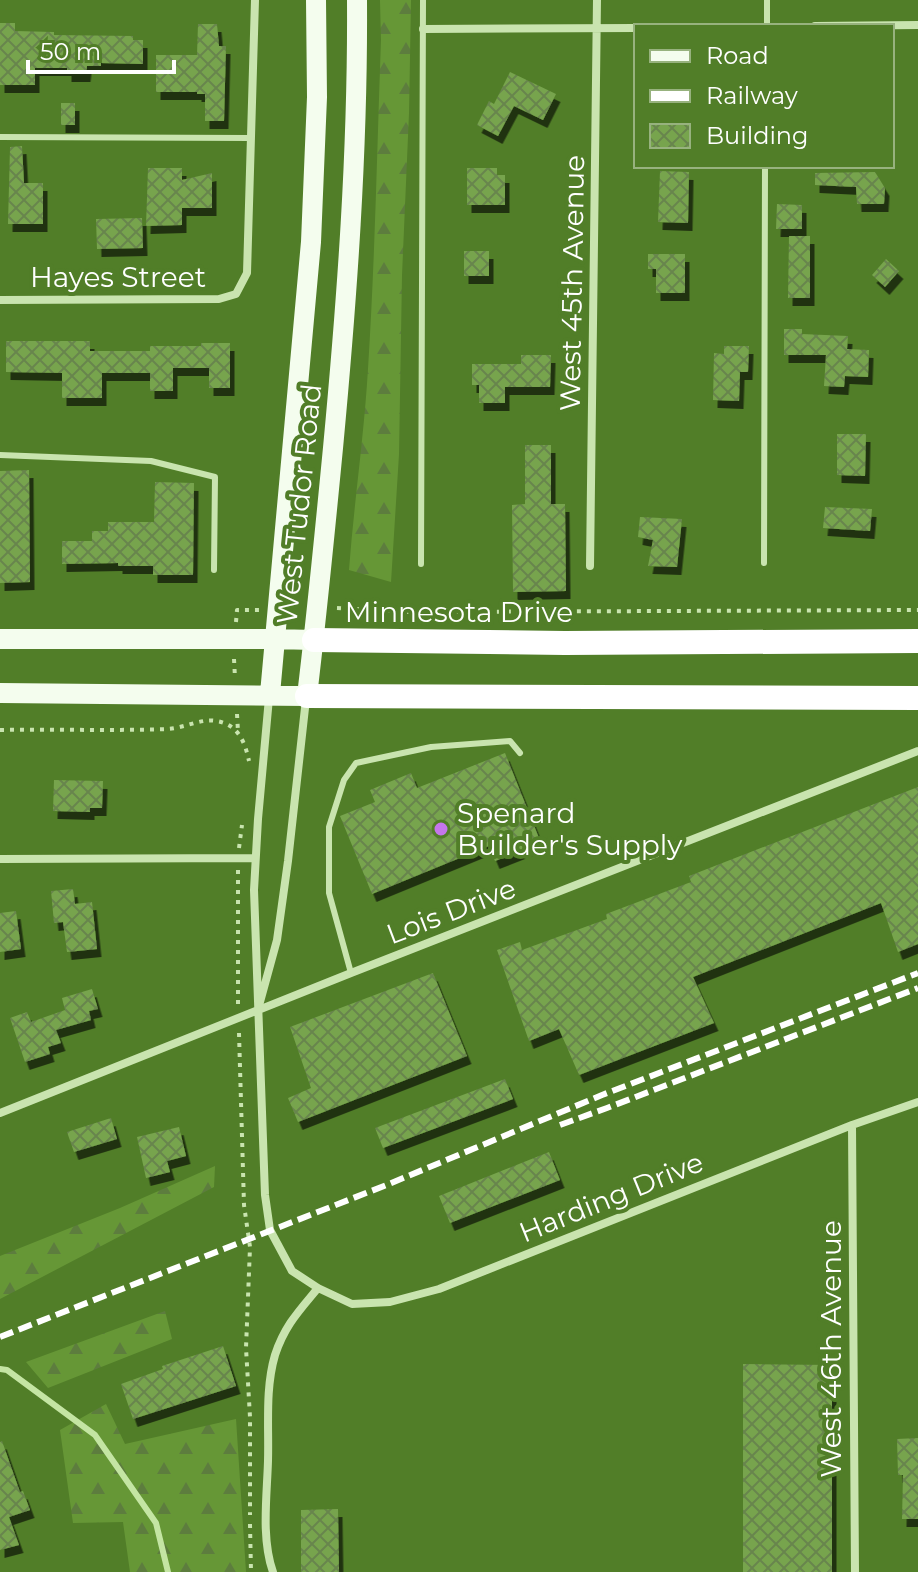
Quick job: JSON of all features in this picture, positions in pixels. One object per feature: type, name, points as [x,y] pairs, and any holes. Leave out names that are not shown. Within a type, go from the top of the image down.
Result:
[{"type":"highway","name":"Minnesota Drive","points":[[314,640],[565,643],[918,641]]},
{"type":"highway","points":[[307,696],[918,698]]},
{"type":"main road","name":"West Tudor Road","points":[[270,694],[311,242],[317,97],[316,0]]},
{"type":"main road","name":"West Tudor Road","points":[[307,696],[351,242],[357,120],[357,0]]},
{"type":"main road","name":"Minnesota Drive","points":[[0,639],[314,640]]},
{"type":"main road","points":[[0,693],[307,696]]},
{"type":"street","points":[[251,138],[255,0]]},
{"type":"street","name":"West 45th Avenue","points":[[590,566],[597,0]]},
{"type":"street","points":[[894,25],[918,25]]},
{"type":"street","points":[[423,29],[634,28]]},
{"type":"street","name":"Hayes Street","points":[[0,300],[219,299],[236,294],[247,273],[251,138]]},
{"type":"street","name":"West Tudor Road","points":[[270,694],[255,858],[265,1195],[270,1230],[292,1271],[318,1288]]},
{"type":"street","name":"West Tudor Road","points":[[258,1010],[277,940],[307,696]]},
{"type":"street","name":"Lois Drive","points":[[0,1113],[918,751]]},
{"type":"street","points":[[0,859],[255,858]]},
{"type":"street","name":"Harding Drive","points":[[318,1288],[352,1304],[390,1302],[439,1289],[852,1125],[918,1102]]},
{"type":"street","name":"West 46th Avenue","points":[[852,1125],[855,1572]]},
{"type":"street","points":[[273,1572],[266,1533],[270,1381],[289,1322],[318,1288]]},
{"type":"lane","points":[[421,564],[423,0]]},
{"type":"lane","points":[[767,0],[767,24]]},
{"type":"lane","points":[[0,137],[251,138]]},
{"type":"lane","points":[[764,563],[765,168]]},
{"type":"lane","points":[[0,455],[151,461],[215,477],[214,570]]},
{"type":"lane","points":[[351,973],[329,893],[329,827],[344,780],[356,763],[431,747],[510,741],[520,753]]},
{"type":"path","points":[[361,608],[412,612],[918,610]]},
{"type":"path","points":[[237,610],[233,639],[238,732]]},
{"type":"path","points":[[0,730],[178,729],[219,721],[238,732],[246,745],[249,770]]},
{"type":"path","points":[[240,842],[244,817]]},
{"type":"path","points":[[237,888],[238,1000]]},
{"type":"path","points":[[239,1043],[244,1205],[250,1247],[246,1348],[250,1417],[251,1572]]},
{"type":"green space","points":[[380,0],[411,0],[399,454],[391,582],[349,570],[370,328]]},
{"type":"green space","points":[[215,1166],[214,1187],[0,1299],[0,1256]]},
{"type":"green space","points":[[165,1311],[172,1339],[48,1388],[26,1362]]},
{"type":"green space","points":[[106,1404],[125,1444],[236,1419],[246,1572],[130,1572],[123,1522],[73,1523],[60,1430]]},
{"type":"building","points":[[0,23],[15,23],[15,31],[54,32],[54,35],[133,36],[133,40],[143,40],[143,64],[101,63],[101,66],[87,66],[86,74],[67,74],[67,68],[35,68],[35,85],[0,85]]},
{"type":"building","points":[[198,24],[217,24],[219,46],[226,46],[224,121],[205,121],[205,94],[156,92],[156,55],[197,55]]},
{"type":"building","points":[[510,72],[556,94],[543,120],[514,106],[498,136],[477,125],[489,101],[494,104]]},
{"type":"building","points":[[61,103],[75,103],[75,125],[61,125]]},
{"type":"building","points":[[22,146],[24,183],[43,183],[43,224],[8,224],[10,147]]},
{"type":"building","points":[[148,168],[182,168],[182,180],[212,173],[212,208],[182,208],[182,225],[146,226]]},
{"type":"building","points":[[467,168],[497,168],[497,175],[505,175],[505,205],[467,205]]},
{"type":"building","points":[[660,171],[689,172],[688,223],[658,222]]},
{"type":"building","points":[[875,172],[885,188],[884,204],[857,204],[856,187],[815,185],[815,173]]},
{"type":"building","points":[[777,204],[802,205],[802,229],[776,229]]},
{"type":"building","points":[[142,218],[143,248],[97,249],[96,219]]},
{"type":"building","points":[[789,236],[810,236],[810,298],[788,298]]},
{"type":"building","points":[[464,251],[489,251],[489,276],[464,276]]},
{"type":"building","points":[[648,254],[685,254],[685,293],[656,293],[656,269],[648,269]]},
{"type":"building","points":[[886,259],[899,271],[885,287],[872,275]]},
{"type":"building","points":[[784,329],[802,329],[802,334],[848,336],[847,349],[869,350],[868,377],[845,376],[844,387],[824,386],[826,355],[784,355]]},
{"type":"building","points":[[6,341],[90,341],[90,351],[150,351],[150,346],[230,343],[230,388],[209,388],[209,368],[173,368],[173,391],[150,391],[150,373],[102,373],[102,398],[62,398],[62,373],[6,372]]},
{"type":"building","points":[[724,346],[749,346],[748,372],[740,372],[739,401],[713,400],[714,353],[724,354]]},
{"type":"building","points":[[521,355],[551,355],[550,387],[505,387],[505,403],[479,403],[479,385],[472,385],[472,364],[521,364]]},
{"type":"building","points":[[837,434],[866,434],[865,476],[837,475]]},
{"type":"building","points":[[525,445],[551,445],[551,504],[565,504],[566,591],[513,592],[512,505],[525,504]]},
{"type":"building","points":[[29,470],[30,582],[0,583],[0,471]]},
{"type":"building","points":[[155,482],[194,483],[193,575],[153,575],[153,566],[118,566],[118,563],[62,564],[62,541],[92,541],[92,531],[108,531],[108,522],[154,522]]},
{"type":"building","points":[[825,507],[872,509],[870,531],[823,528]]},
{"type":"building","points":[[640,517],[682,519],[677,567],[648,566],[653,540],[638,537]]},
{"type":"building","name":"Spenard Builder's Supply","points":[[505,753],[541,843],[495,861],[489,846],[372,894],[340,816],[375,802],[370,790],[411,773],[417,788]]},
{"type":"building","points":[[54,780],[103,781],[102,808],[90,808],[90,812],[53,811]]},
{"type":"building","points":[[918,787],[918,944],[898,952],[881,903],[693,977],[714,1023],[579,1075],[559,1029],[529,1041],[497,950],[520,942],[522,950],[607,919],[606,914],[691,882],[689,876]]},
{"type":"building","points":[[73,889],[75,904],[92,902],[97,949],[67,952],[63,922],[54,923],[51,891]]},
{"type":"building","points":[[16,911],[21,949],[0,952],[0,913]]},
{"type":"building","points":[[433,973],[467,1056],[298,1122],[288,1098],[311,1088],[290,1027]]},
{"type":"building","points":[[92,989],[98,1009],[89,1011],[91,1020],[56,1030],[61,1043],[48,1047],[50,1054],[25,1062],[10,1018],[27,1012],[31,1022],[65,1010],[62,998]]},
{"type":"building","points":[[505,1079],[513,1099],[383,1148],[375,1128]]},
{"type":"building","points":[[111,1118],[117,1139],[74,1152],[67,1132]]},
{"type":"building","points":[[179,1127],[186,1156],[167,1161],[170,1172],[146,1178],[137,1137]]},
{"type":"building","points":[[549,1152],[560,1180],[450,1223],[439,1196]]},
{"type":"building","points":[[223,1346],[236,1386],[133,1419],[121,1384],[163,1369],[162,1366]]},
{"type":"building","points":[[743,1364],[832,1365],[832,1572],[743,1572]]},
{"type":"building","points":[[918,1438],[918,1519],[902,1519],[903,1475],[898,1475],[897,1439]]},
{"type":"building","points":[[0,1442],[20,1492],[23,1491],[30,1510],[9,1517],[19,1545],[0,1550]]},
{"type":"building","points":[[338,1509],[339,1572],[301,1572],[301,1510]]},
{"type":"waterway","points":[[0,1369],[7,1370],[95,1435],[156,1523],[168,1572]]},
{"type":"railway","points":[[0,1337],[389,1184],[602,1095],[918,973]]},
{"type":"railway","points":[[560,1125],[918,988]]},
{"type":"place","name":"Spenard Builder's Supply","points":[[441,829]]}]
